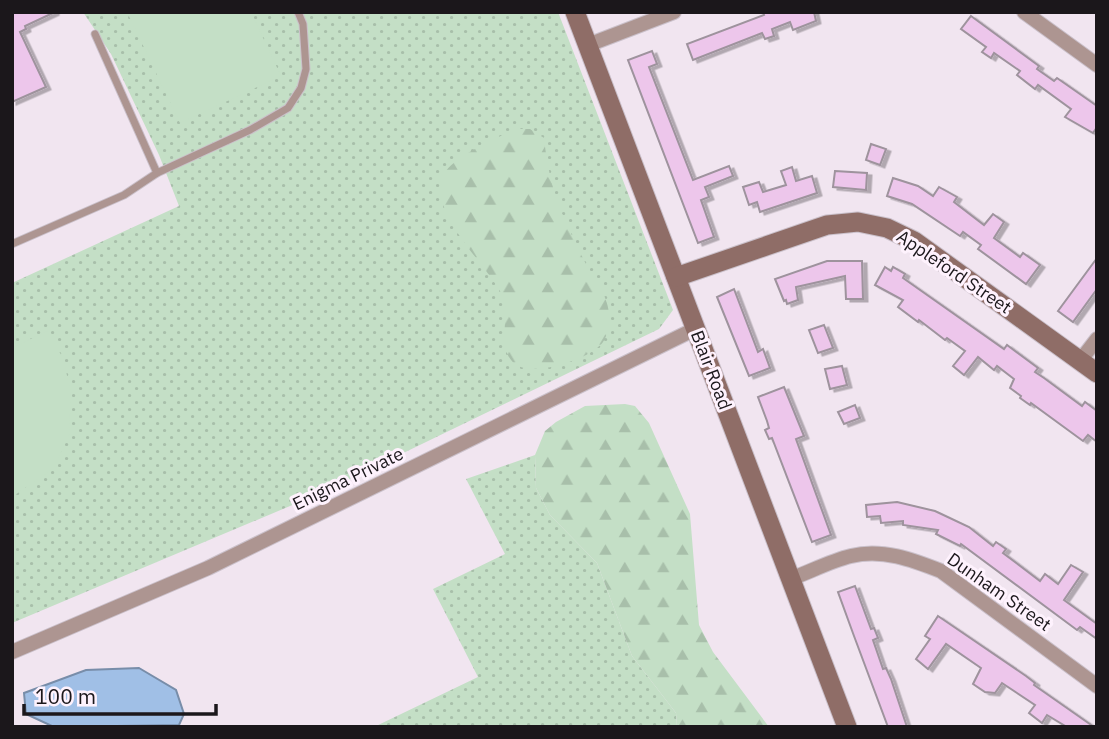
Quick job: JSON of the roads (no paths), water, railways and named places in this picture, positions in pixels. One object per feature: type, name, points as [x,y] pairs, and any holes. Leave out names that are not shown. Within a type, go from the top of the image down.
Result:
[{"type":"main road","name":"Blair Road","points":[[575,12],[847,727]]},
{"type":"main road","name":"Appleford Street","points":[[676,277],[827,225],[858,222],[887,228],[914,242],[1097,373]]},
{"type":"street","points":[[588,45],[674,12]]},
{"type":"street","points":[[1024,12],[1097,65]]},
{"type":"street","name":"Enigma Private","points":[[12,652],[199,572],[695,329]]},
{"type":"street","points":[[1080,361],[1097,339]]},
{"type":"street","name":"Dunham Street","points":[[790,579],[853,555],[884,554],[912,560],[941,572],[1097,685]]},
{"type":"lane","points":[[12,244],[124,195],[157,173],[250,131],[288,108],[301,88],[306,69],[303,24],[298,12]]},
{"type":"lane","points":[[96,34],[157,173]]},
{"type":"water","points":[[139,668],[176,690],[184,714],[179,725],[54,727],[26,714],[24,693],[86,670]]}]
